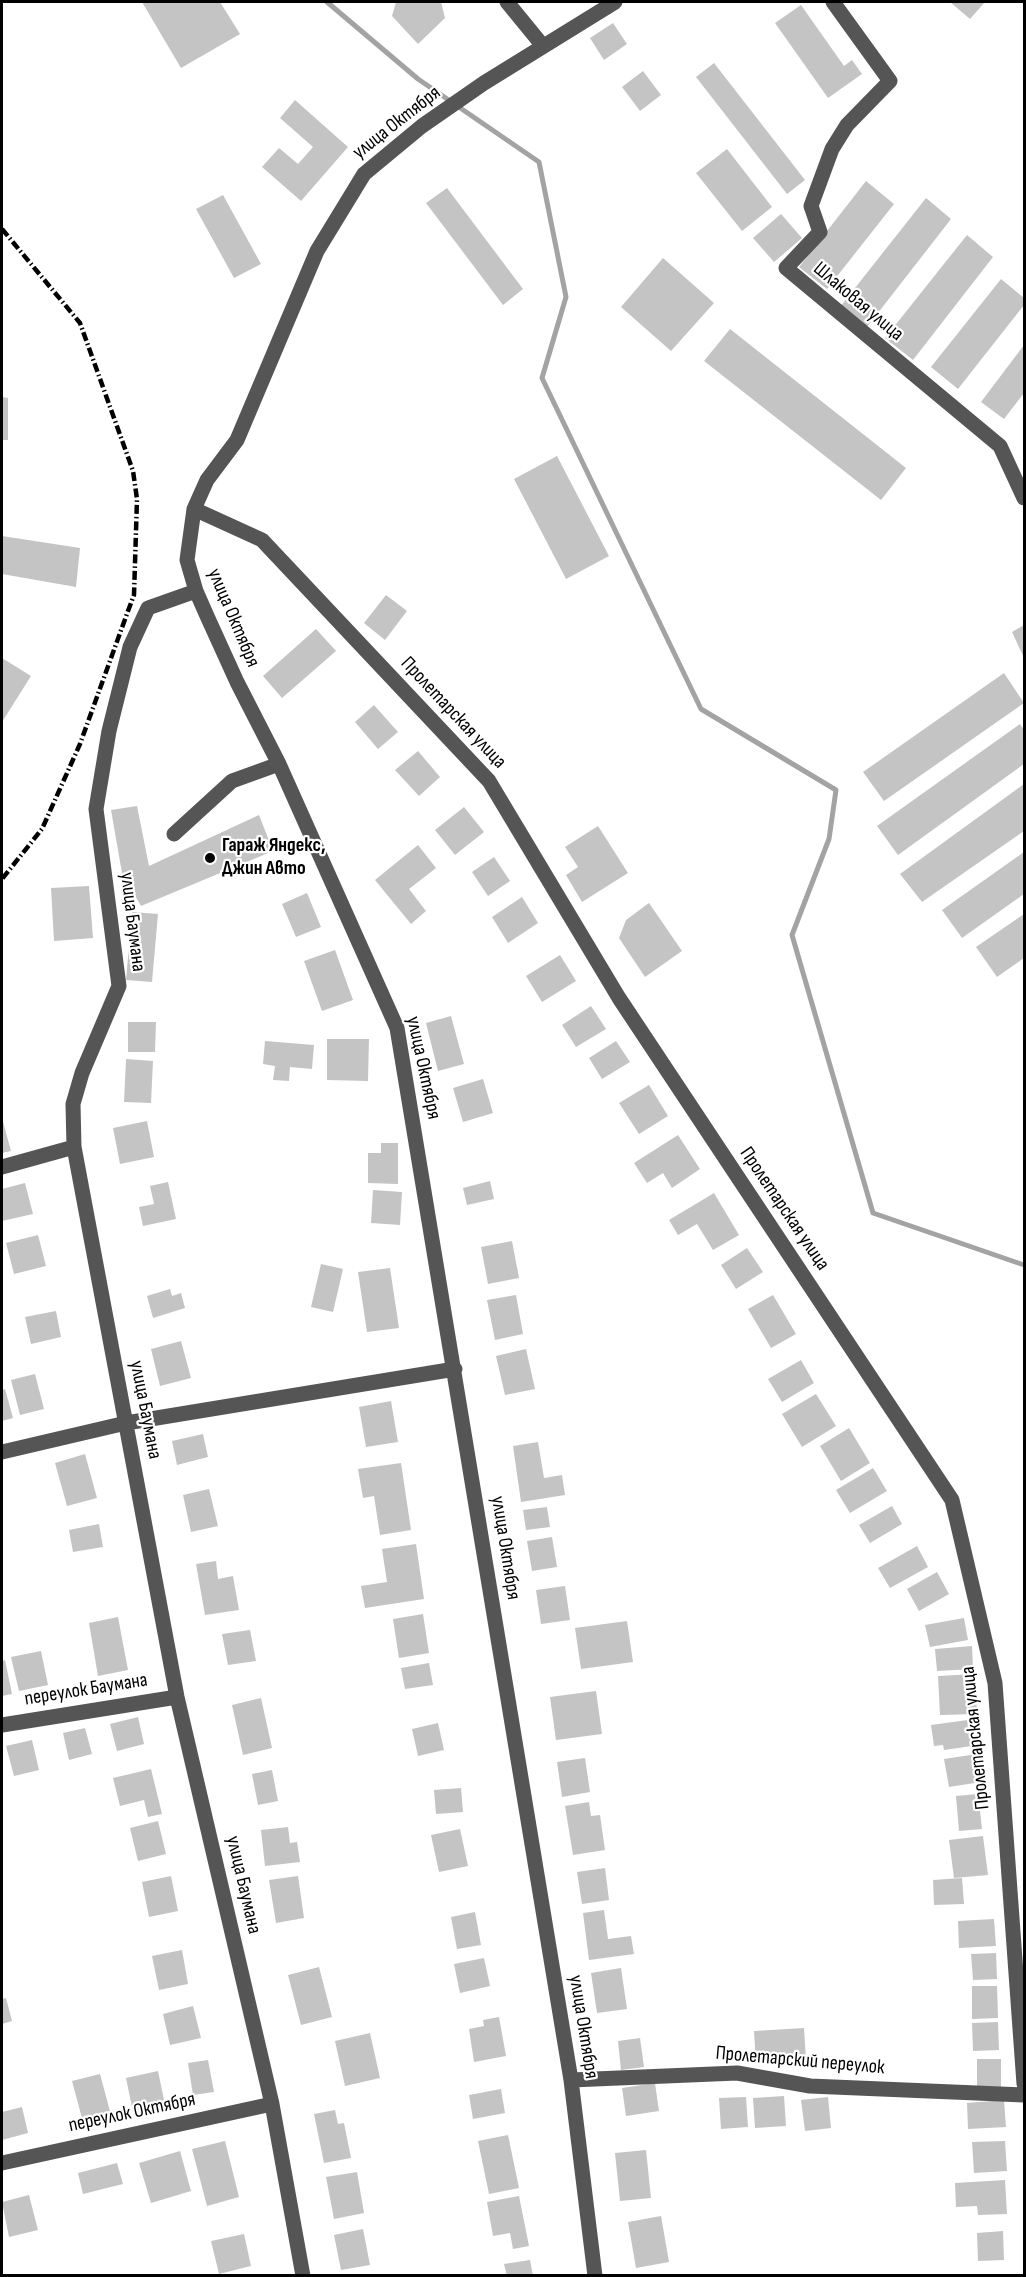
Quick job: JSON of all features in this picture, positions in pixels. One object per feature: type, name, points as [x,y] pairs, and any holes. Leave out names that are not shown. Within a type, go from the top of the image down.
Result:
[{"type":"street","points":[[507,2],[543,46]]},
{"type":"street","name":"улица Октября","points":[[595,2276],[571,2080],[397,1028],[279,764],[237,682],[196,591],[187,560],[194,509],[207,480],[237,440],[317,251],[364,174],[422,126],[484,83],[615,2]]},
{"type":"street","name":"Шлаковая улица","points":[[833,2],[890,81],[847,125],[832,149],[811,207],[820,232],[786,268],[1000,446],[1024,498]]},
{"type":"street","name":"Пролетарская улица","points":[[194,509],[262,540],[489,781],[619,998],[952,1500],[995,1683],[1024,2084]]},
{"type":"street","name":"улица Баумана","points":[[196,591],[148,608],[130,647],[109,731],[96,809],[119,986],[73,1104],[74,1147],[177,1697],[272,2104],[303,2276]]},
{"type":"street","points":[[174,834],[232,781],[279,764]]},
{"type":"street","points":[[2,1167],[74,1147]]},
{"type":"street","points":[[2,1452],[126,1423],[454,1369]]},
{"type":"street","name":"переулок Баумана","points":[[2,1725],[177,1697]]},
{"type":"street","name":"Пролетарский переулок","points":[[571,2080],[737,2073],[810,2086],[1024,2096]]},
{"type":"street","name":"переулок Октября","points":[[2,2163],[272,2104]]},
{"type":"building","points":[[142,2],[220,2],[240,34],[181,68]]},
{"type":"building","points":[[396,2],[441,2],[445,18],[418,44],[392,16]]},
{"type":"building","points":[[950,2],[985,2],[970,19]]},
{"type":"building","points":[[801,5],[844,66],[852,60],[862,74],[828,98],[775,23]]},
{"type":"building","points":[[613,23],[627,44],[604,60],[590,38]]},
{"type":"building","points":[[714,63],[805,180],[787,194],[696,77]]},
{"type":"building","points":[[643,71],[661,95],[640,111],[622,87]]},
{"type":"building","points":[[295,100],[348,147],[301,201],[262,167],[279,148],[298,164],[313,147],[280,118]]},
{"type":"building","points":[[727,149],[772,207],[742,231],[696,173]]},
{"type":"building","points":[[866,181],[894,204],[827,289],[799,267]]},
{"type":"building","points":[[447,188],[523,289],[503,305],[426,203]]},
{"type":"building","points":[[223,195],[261,264],[234,278],[196,209]]},
{"type":"building","points":[[926,198],[951,219],[867,327],[840,307]]},
{"type":"building","points":[[781,214],[802,238],[774,262],[753,238]]},
{"type":"building","points":[[967,235],[993,257],[913,360],[885,338]]},
{"type":"building","points":[[663,258],[714,303],[671,351],[621,307]]},
{"type":"building","points":[[1001,279],[1024,298],[1024,305],[958,389],[931,367]]},
{"type":"building","points":[[730,329],[906,468],[881,500],[704,361]]},
{"type":"building","points":[[1024,345],[1024,393],[1004,419],[981,402]]},
{"type":"building","points":[[2,397],[8,398],[8,440],[2,440]]},
{"type":"building","points":[[557,456],[609,556],[566,579],[514,479]]},
{"type":"building","points":[[2,536],[80,548],[76,587],[2,574]]},
{"type":"building","points":[[386,595],[407,611],[385,640],[364,623]]},
{"type":"building","points":[[1024,625],[1024,658],[1012,632]]},
{"type":"building","points":[[316,629],[336,651],[282,698],[263,676]]},
{"type":"building","points":[[2,658],[31,676],[2,722]]},
{"type":"building","points":[[1004,673],[1024,703],[884,801],[863,772]]},
{"type":"building","points":[[374,705],[398,732],[378,749],[355,722]]},
{"type":"building","points":[[1020,724],[1024,730],[1024,764],[898,855],[877,826]]},
{"type":"building","points":[[418,751],[440,777],[419,796],[395,770]]},
{"type":"building","points":[[1024,784],[1024,831],[922,902],[900,874]]},
{"type":"building","name":"Гараж Яндекс, Джин Авто","points":[[137,806],[149,866],[259,815],[273,851],[141,906],[122,873],[111,810]]},
{"type":"building","points":[[464,807],[484,832],[455,855],[435,830]]},
{"type":"building","points":[[598,826],[628,873],[582,902],[566,875],[578,867],[565,847]]},
{"type":"building","points":[[418,845],[436,868],[409,889],[426,911],[411,924],[375,880]]},
{"type":"building","points":[[1024,852],[1024,894],[962,938],[942,910]]},
{"type":"building","points":[[494,857],[510,881],[488,896],[472,872]]},
{"type":"building","points":[[89,886],[93,938],[54,941],[51,888]]},
{"type":"building","points":[[307,893],[321,927],[296,937],[282,904]]},
{"type":"building","points":[[522,897],[538,923],[508,943],[492,917]]},
{"type":"building","points":[[649,903],[682,951],[645,977],[619,938],[626,920]]},
{"type":"building","points":[[132,912],[158,914],[152,982],[126,980]]},
{"type":"building","points":[[1024,914],[1024,958],[997,977],[976,947]]},
{"type":"building","points":[[335,950],[353,1000],[322,1011],[304,961]]},
{"type":"building","points":[[560,955],[576,981],[542,1002],[526,976]]},
{"type":"building","points":[[591,1006],[606,1029],[576,1047],[562,1025]]},
{"type":"building","points":[[451,1016],[464,1064],[438,1071],[426,1023]]},
{"type":"building","points":[[128,1022],[156,1022],[155,1052],[128,1052]]},
{"type":"building","points":[[327,1039],[369,1039],[368,1081],[327,1080]]},
{"type":"building","points":[[265,1041],[314,1045],[312,1069],[290,1067],[289,1081],[273,1080],[275,1066],[263,1064]]},
{"type":"building","points":[[616,1041],[630,1062],[602,1079],[589,1058]]},
{"type":"building","points":[[126,1059],[153,1061],[151,1103],[124,1102]]},
{"type":"building","points":[[483,1079],[493,1113],[463,1122],[453,1088]]},
{"type":"building","points":[[649,1085],[668,1116],[639,1134],[619,1103]]},
{"type":"building","points":[[2,1118],[11,1151],[2,1153]]},
{"type":"building","points":[[147,1121],[154,1157],[120,1164],[113,1128]]},
{"type":"building","points":[[678,1135],[700,1169],[672,1188],[663,1173],[647,1183],[634,1163]]},
{"type":"building","points":[[381,1143],[398,1143],[398,1184],[368,1183],[368,1153],[381,1153]]},
{"type":"building","points":[[490,1181],[494,1199],[467,1205],[463,1188]]},
{"type":"building","points":[[168,1182],[176,1219],[143,1226],[139,1207],[154,1204],[150,1186]]},
{"type":"building","points":[[25,1183],[33,1214],[2,1221],[2,1189]]},
{"type":"building","points":[[373,1190],[402,1192],[400,1225],[371,1223]]},
{"type":"building","points":[[714,1193],[739,1235],[713,1250],[697,1224],[678,1235],[669,1220]]},
{"type":"building","points":[[38,1235],[46,1266],[14,1274],[6,1243]]},
{"type":"building","points":[[512,1241],[519,1278],[488,1284],[481,1247]]},
{"type":"building","points":[[747,1248],[763,1272],[736,1289],[721,1265]]},
{"type":"building","points":[[321,1264],[343,1269],[333,1312],[311,1307]]},
{"type":"building","points":[[390,1268],[399,1328],[367,1332],[358,1272]]},
{"type":"building","points":[[170,1289],[172,1296],[181,1293],[185,1308],[153,1318],[147,1296]]},
{"type":"building","points":[[516,1295],[523,1334],[495,1340],[487,1300]]},
{"type":"building","points":[[773,1295],[796,1334],[771,1348],[748,1309]]},
{"type":"building","points":[[56,1311],[61,1337],[31,1344],[25,1317]]},
{"type":"building","points":[[181,1341],[191,1378],[160,1386],[151,1349]]},
{"type":"building","points":[[526,1349],[535,1389],[505,1395],[496,1356]]},
{"type":"building","points":[[801,1360],[814,1383],[782,1402],[768,1379]]},
{"type":"building","points":[[35,1374],[44,1409],[20,1415],[11,1380]]},
{"type":"building","points":[[5,1389],[13,1418],[2,1421],[2,1390]]},
{"type":"building","points":[[816,1394],[836,1426],[802,1447],[782,1414]]},
{"type":"building","points":[[391,1401],[398,1442],[366,1447],[359,1407]]},
{"type":"building","points":[[849,1428],[870,1463],[841,1481],[820,1446]]},
{"type":"building","points":[[203,1434],[208,1457],[177,1465],[172,1441]]},
{"type":"building","points":[[538,1442],[544,1478],[562,1475],[565,1495],[521,1502],[513,1446]]},
{"type":"building","points":[[85,1454],[97,1498],[67,1506],[55,1463]]},
{"type":"building","points":[[401,1463],[411,1530],[380,1535],[374,1496],[363,1498],[358,1469]]},
{"type":"building","points":[[873,1468],[887,1491],[850,1513],[836,1490]]},
{"type":"building","points":[[209,1489],[218,1526],[191,1532],[183,1495]]},
{"type":"building","points":[[892,1506],[902,1524],[870,1543],[859,1525]]},
{"type":"building","points":[[547,1507],[550,1527],[526,1530],[523,1510]]},
{"type":"building","points":[[99,1524],[103,1547],[73,1552],[69,1530]]},
{"type":"building","points":[[552,1537],[557,1567],[532,1571],[527,1541]]},
{"type":"building","points":[[416,1544],[424,1599],[365,1608],[361,1586],[387,1582],[382,1549]]},
{"type":"building","points":[[917,1546],[928,1567],[890,1588],[878,1568]]},
{"type":"building","points":[[216,1561],[218,1579],[233,1576],[239,1610],[205,1615],[196,1564]]},
{"type":"building","points":[[937,1572],[949,1594],[919,1611],[907,1589]]},
{"type":"building","points":[[565,1586],[570,1620],[541,1624],[536,1590]]},
{"type":"building","points":[[423,1614],[429,1653],[399,1658],[393,1619]]},
{"type":"building","points":[[118,1617],[128,1670],[98,1676],[89,1623]]},
{"type":"building","points":[[964,1618],[968,1640],[930,1647],[925,1625]]},
{"type":"building","points":[[627,1621],[633,1662],[581,1669],[575,1628]]},
{"type":"building","points":[[250,1630],[256,1661],[228,1665],[222,1634]]},
{"type":"building","points":[[972,1646],[973,1669],[937,1671],[935,1649]]},
{"type":"building","points":[[41,1651],[48,1685],[19,1691],[11,1657]]},
{"type":"building","points":[[5,1660],[12,1694],[2,1696],[2,1661]]},
{"type":"building","points":[[429,1663],[433,1685],[405,1689],[401,1668]]},
{"type":"building","points":[[975,1674],[977,1714],[940,1715],[938,1676]]},
{"type":"building","points":[[596,1691],[602,1734],[556,1740],[550,1697]]},
{"type":"building","points":[[261,1698],[272,1748],[243,1755],[232,1705]]},
{"type":"building","points":[[138,1717],[144,1744],[117,1751],[110,1724]]},
{"type":"building","points":[[975,1719],[979,1745],[944,1750],[943,1745],[934,1746],[931,1725]]},
{"type":"building","points":[[438,1723],[444,1750],[418,1756],[412,1729]]},
{"type":"building","points":[[85,1728],[92,1754],[69,1760],[63,1733]]},
{"type":"building","points":[[32,1740],[39,1770],[14,1776],[6,1746]]},
{"type":"building","points":[[977,1754],[981,1782],[949,1787],[944,1759]]},
{"type":"building","points":[[585,1758],[590,1792],[562,1797],[557,1762]]},
{"type":"building","points":[[151,1769],[162,1814],[148,1817],[144,1800],[120,1806],[113,1778]]},
{"type":"building","points":[[272,1770],[278,1801],[258,1805],[252,1774]]},
{"type":"building","points":[[461,1788],[463,1812],[436,1814],[434,1790]]},
{"type":"building","points":[[978,1794],[982,1829],[959,1831],[956,1796]]},
{"type":"building","points":[[589,1802],[591,1816],[600,1815],[605,1850],[573,1855],[565,1806]]},
{"type":"building","points":[[158,1821],[166,1854],[138,1861],[130,1828]]},
{"type":"building","points":[[288,1827],[290,1843],[297,1842],[300,1862],[265,1866],[261,1830]]},
{"type":"building","points":[[460,1829],[468,1866],[439,1872],[431,1835]]},
{"type":"building","points":[[983,1836],[988,1875],[954,1878],[949,1840]]},
{"type":"building","points":[[605,1868],[609,1900],[582,1904],[577,1872]]},
{"type":"building","points":[[171,1876],[178,1911],[149,1917],[142,1882]]},
{"type":"building","points":[[298,1876],[304,1918],[276,1923],[269,1880]]},
{"type":"building","points":[[962,1878],[964,1904],[934,1905],[933,1880]]},
{"type":"building","points":[[604,1910],[608,1939],[631,1936],[634,1954],[589,1960],[583,1913]]},
{"type":"building","points":[[475,1912],[481,1945],[457,1949],[451,1917]]},
{"type":"building","points":[[994,1919],[996,1946],[959,1948],[958,1921]]},
{"type":"building","points":[[182,1950],[188,1984],[159,1990],[152,1956]]},
{"type":"building","points":[[996,1953],[997,1979],[973,1980],[971,1954]]},
{"type":"building","points":[[484,1958],[490,1986],[460,1993],[454,1964]]},
{"type":"building","points":[[319,1967],[332,2017],[301,2025],[288,1975]]},
{"type":"building","points":[[621,1968],[627,2009],[597,2013],[591,1973]]},
{"type":"building","points":[[972,1986],[997,1986],[998,2018],[972,2019]]},
{"type":"building","points":[[6,1998],[12,2021],[2,2024],[2,1999]]},
{"type":"building","points":[[193,2006],[201,2038],[170,2045],[163,2014]]},
{"type":"building","points":[[499,2017],[506,2056],[474,2062],[469,2029],[484,2026],[483,2020]]},
{"type":"building","points":[[998,2022],[999,2050],[973,2051],[972,2023]]},
{"type":"building","points":[[804,2028],[806,2060],[756,2063],[754,2031]]},
{"type":"building","points":[[370,2033],[380,2078],[345,2086],[335,2041]]},
{"type":"building","points":[[640,2038],[644,2067],[621,2070],[618,2041]]},
{"type":"building","points":[[977,2059],[1001,2059],[1001,2089],[977,2089]]},
{"type":"building","points":[[208,2060],[214,2092],[193,2095],[188,2063]]},
{"type":"building","points":[[158,2071],[165,2105],[133,2112],[126,2078]]},
{"type":"building","points":[[100,2074],[111,2115],[83,2122],[72,2081]]},
{"type":"building","points":[[655,2083],[659,2111],[626,2116],[622,2088]]},
{"type":"building","points":[[501,2089],[505,2113],[473,2119],[469,2095]]},
{"type":"building","points":[[784,2096],[786,2126],[755,2128],[753,2098]]},
{"type":"building","points":[[746,2097],[748,2127],[721,2129],[719,2098]]},
{"type":"building","points":[[828,2097],[831,2128],[805,2131],[801,2100]]},
{"type":"building","points":[[1004,2100],[1006,2127],[968,2129],[967,2103]]},
{"type":"building","points":[[22,2107],[28,2133],[2,2140],[2,2112]]},
{"type":"building","points":[[335,2110],[338,2124],[344,2123],[351,2158],[324,2163],[314,2114]]},
{"type":"building","points":[[508,2135],[519,2188],[489,2194],[478,2141]]},
{"type":"building","points":[[225,2141],[239,2197],[207,2206],[192,2149]]},
{"type":"building","points":[[1005,2141],[1007,2171],[974,2173],[972,2142]]},
{"type":"building","points":[[646,2150],[651,2198],[620,2201],[615,2153]]},
{"type":"building","points":[[180,2151],[191,2191],[151,2203],[139,2163]]},
{"type":"building","points":[[117,2163],[123,2184],[83,2194],[78,2173]]},
{"type":"building","points":[[357,2172],[364,2213],[334,2219],[326,2177]]},
{"type":"building","points":[[1005,2180],[1007,2214],[978,2215],[977,2206],[956,2207],[955,2183]]},
{"type":"building","points":[[29,2195],[38,2230],[9,2237],[2,2202]]},
{"type":"building","points":[[519,2196],[529,2246],[513,2249],[510,2233],[493,2236],[487,2202]]},
{"type":"building","points":[[661,2216],[669,2262],[636,2268],[628,2222]]},
{"type":"building","points":[[363,2229],[370,2265],[341,2270],[334,2235]]},
{"type":"building","points":[[1003,2231],[1004,2260],[978,2261],[977,2233]]},
{"type":"building","points":[[244,2234],[251,2266],[219,2274],[211,2241]]},
{"type":"building","points":[[530,2260],[533,2276],[507,2276],[504,2264]]},
{"type":"waterway","points":[[327,2],[418,79],[539,162],[566,297],[542,378],[701,709],[836,790],[829,839],[792,935],[873,1213],[1024,1265]]},
{"type":"railway","points":[[2,229],[80,323],[133,471],[137,499],[134,595],[80,744],[42,829],[2,879]]},
{"type":"place","name":"Гараж Яндекс, Джин Авто","points":[[210,858]]}]
